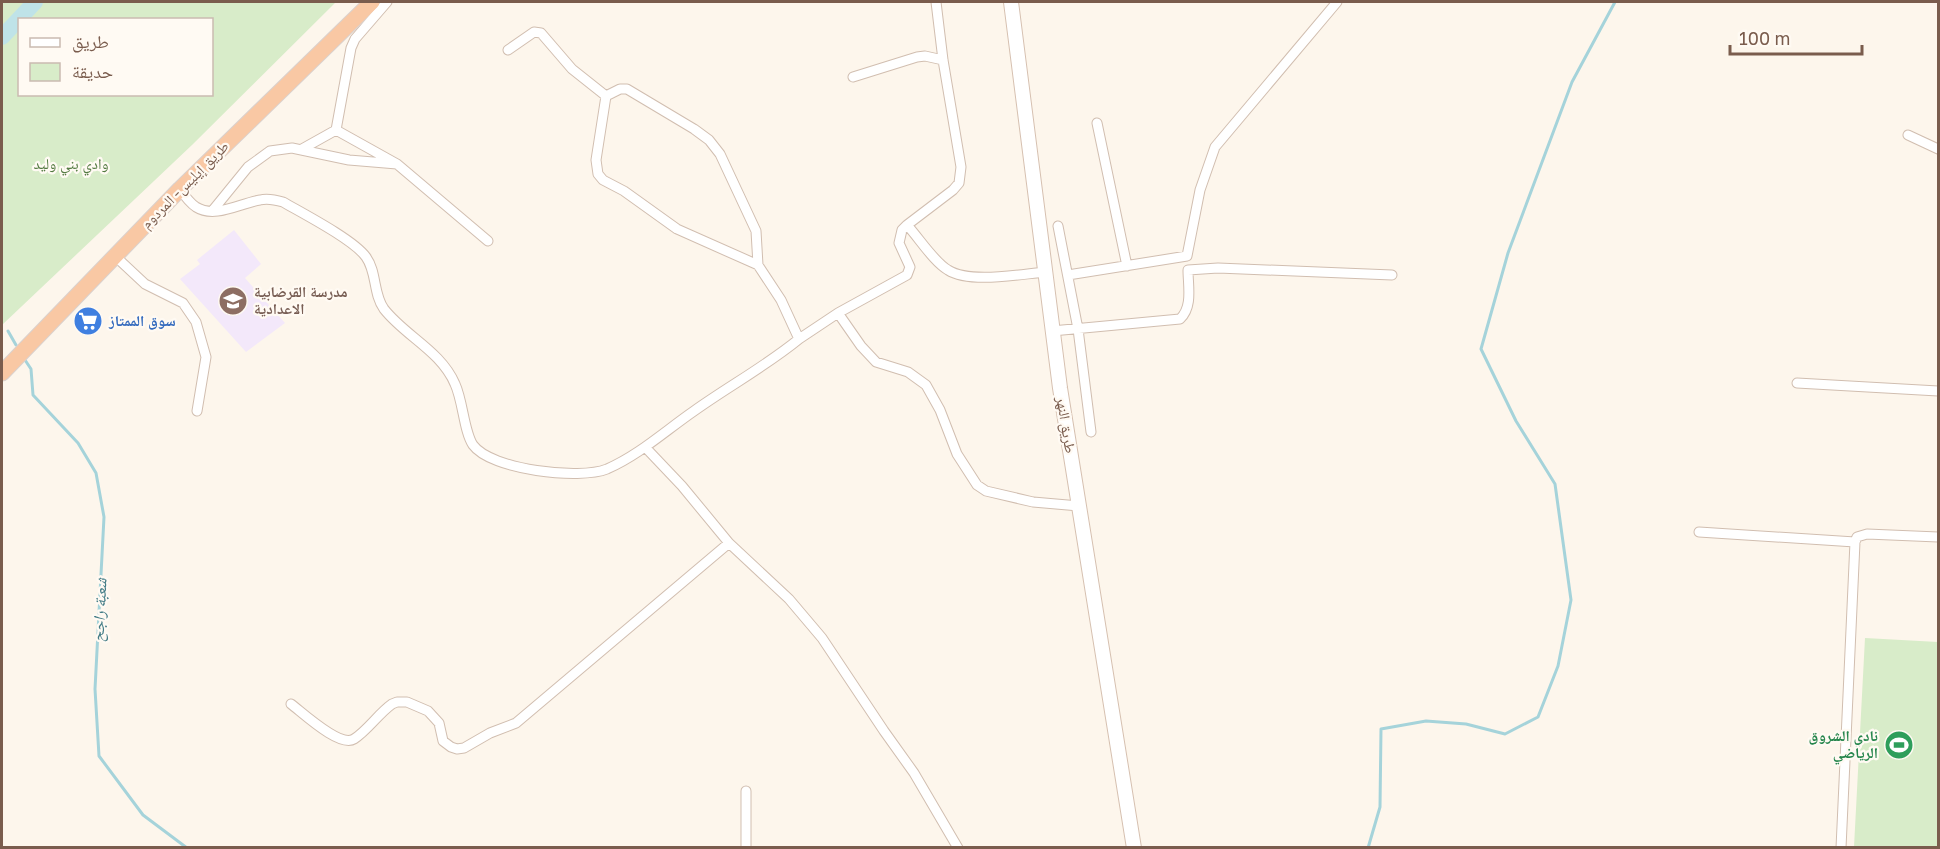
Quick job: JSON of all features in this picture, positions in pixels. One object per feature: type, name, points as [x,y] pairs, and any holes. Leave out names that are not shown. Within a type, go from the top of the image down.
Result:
[{"type":"highway","name":"طريق إيليس- المردوم","points":[[2,373],[180,189],[372,2]]},
{"type":"main road","name":"طريق النهر","points":[[1011,2],[1052,331],[1134,848]]},
{"type":"street","points":[[336,130],[351,48],[355,39],[387,2]]},
{"type":"street","points":[[180,189],[194,206],[204,210],[220,211],[260,200],[272,199],[284,202],[357,247],[367,258],[383,308],[443,363],[455,383],[471,443],[487,457],[501,464],[527,470],[594,472],[606,469],[645,447],[694,410],[748,376],[838,313],[907,275],[910,267],[899,243],[902,230],[953,190],[961,175],[942,60],[936,2]]},
{"type":"street","points":[[1052,331],[1180,319],[1186,313],[1189,304],[1187,256],[1200,190],[1215,147],[1337,2]]},
{"type":"street","points":[[508,50],[534,32],[541,33],[572,69],[606,96]]},
{"type":"street","points":[[853,77],[917,57],[926,56],[942,60]]},
{"type":"street","points":[[606,96],[620,89],[627,89],[709,140],[720,154],[756,231],[758,265],[781,300],[799,339]]},
{"type":"street","points":[[606,96],[596,160],[598,174],[603,180],[624,191],[677,229],[758,265]]},
{"type":"street","points":[[1097,123],[1127,266]]},
{"type":"street","points":[[302,149],[336,130]]},
{"type":"street","points":[[336,130],[397,164],[488,241]]},
{"type":"street","points":[[1908,135],[1938,149]]},
{"type":"street","points":[[213,210],[248,167],[270,151],[302,149],[349,160],[397,164]]},
{"type":"street","points":[[907,225],[940,264],[949,271],[971,277],[1046,272]]},
{"type":"street","points":[[1058,226],[1078,329],[1091,432]]},
{"type":"street","points":[[115,256],[145,284],[183,303],[196,322],[206,357],[197,411]]},
{"type":"street","points":[[1068,275],[1187,256]]},
{"type":"street","points":[[1188,270],[1218,268],[1392,275]]},
{"type":"street","points":[[838,313],[861,346],[876,362],[908,372],[927,385],[940,410],[957,454],[977,485],[986,491],[1033,502],[1079,506]]},
{"type":"street","points":[[1797,383],[1938,391]]},
{"type":"street","points":[[645,447],[682,486],[729,543],[789,599],[822,638],[914,773],[958,848]]},
{"type":"street","points":[[1699,532],[1855,542]]},
{"type":"street","points":[[1841,848],[1855,542],[1857,537],[1867,534],[1938,537]]},
{"type":"street","points":[[291,704],[332,736],[349,741],[353,740],[392,704],[407,702],[428,711],[436,719],[443,741],[450,747],[464,748],[490,733],[516,723],[729,543]]},
{"type":"street","points":[[746,791],[746,848]]},
{"type":"shaded area","name":"مدرسة القرضابية الاعدادية","points":[[234,230],[261,264],[245,278],[285,323],[246,352],[180,279],[200,264],[197,260]]},
{"type":"green space","name":"وادي بني وليد","points":[[2,2],[336,2],[192,145],[2,325]]},
{"type":"green space","name":"نادي الشروق الرياضي","points":[[1865,638],[1938,642],[1938,847],[1854,847]]},
{"type":"waterway","name":"وادي بني وليد","points":[[20,18],[35,2]]},
{"type":"waterway","points":[[1368,848],[1380,807],[1381,729],[1426,721],[1466,724],[1505,734],[1538,717],[1558,666],[1571,600],[1555,484],[1516,421],[1481,349],[1508,253],[1572,82],[1615,2]]},
{"type":"waterway","name":"وادي بني وليد","points":[[2,37],[18,20]]},
{"type":"waterway","points":[[8,331],[16,345]]},
{"type":"waterway","name":"شعبة راجح","points":[[25,360],[31,369],[33,395],[78,443],[96,473],[104,517],[95,689],[99,756],[143,815],[187,848]]},
{"type":"place","name":"مدرسة القرضابية الاعدادية","points":[[233,301]]},
{"type":"place","name":"سوق الممتاز","points":[[88,321]]},
{"type":"place","name":"نادي الشروق الرياضي","points":[[1899,745]]}]
